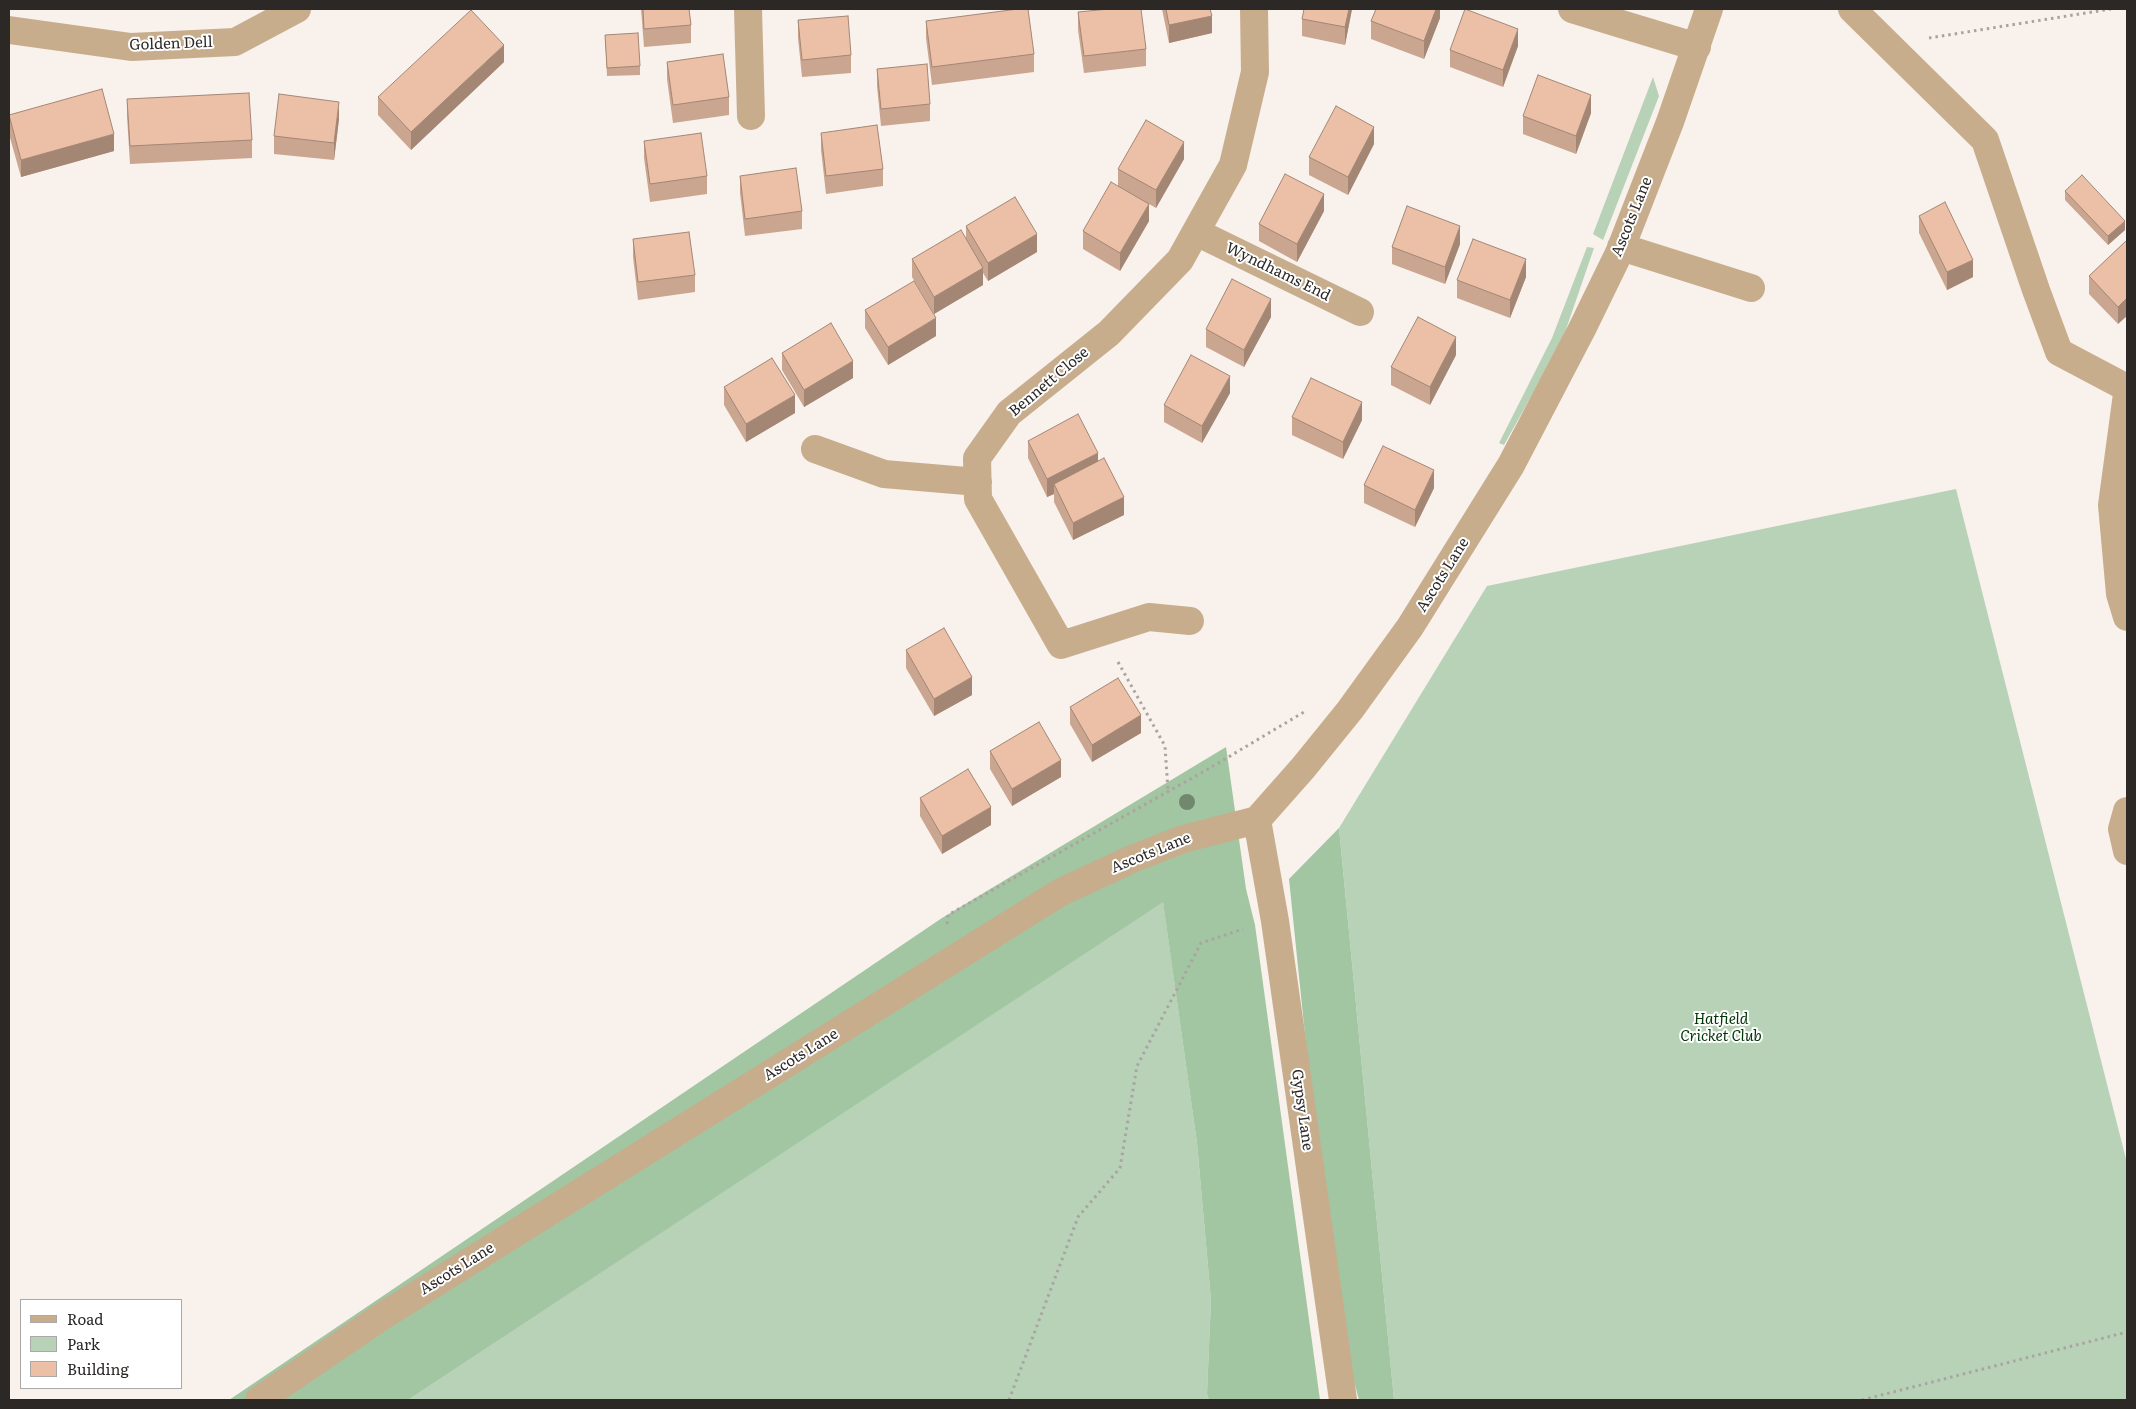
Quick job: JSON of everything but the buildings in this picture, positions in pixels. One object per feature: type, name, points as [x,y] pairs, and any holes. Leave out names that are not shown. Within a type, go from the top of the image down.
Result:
[{"type":"street","name":"Golden Dell","points":[[9,30],[131,47],[235,42],[297,9]]},
{"type":"street","points":[[748,9],[750,116]]},
{"type":"street","name":"Bennett Close","points":[[1190,621],[1149,617],[1061,645],[978,499],[978,458],[1009,413],[1109,333],[1180,260],[1233,165],[1255,72],[1254,9]]},
{"type":"street","points":[[1572,9],[1697,47]]},
{"type":"street","name":"Ascots Lane","points":[[259,1400],[381,1317],[1061,892],[1183,838],[1257,820],[1344,718],[1410,627],[1511,465],[1582,329],[1621,247],[1697,47],[1709,9]]},
{"type":"street","points":[[1852,9],[1985,140],[2059,352],[2127,388]]},
{"type":"street","name":"Wyndhams End","points":[[1196,232],[1360,312]]},
{"type":"street","points":[[1621,247],[1751,288]]},
{"type":"street","points":[[2127,394],[2112,504],[2120,594],[2127,617]]},
{"type":"street","points":[[815,449],[884,474],[978,482]]},
{"type":"street","points":[[2127,811],[2122,829],[2127,851]]},
{"type":"street","name":"Gypsy Lane","points":[[1257,820],[1275,921],[1343,1400]]},
{"type":"path","points":[[1889,45],[2111,9]]},
{"type":"path","points":[[1102,633],[1165,746],[1168,791],[1295,718],[1310,707]]},
{"type":"path","points":[[1009,1400],[1078,1217],[1120,1168],[1137,1066],[1201,943],[1246,928]]},
{"type":"path","points":[[1862,1400],[2127,1332]]},
{"type":"green space","points":[[1653,77],[1659,96],[1603,240],[1593,234]]},
{"type":"green space","points":[[1587,247],[1594,248],[1562,341],[1504,445],[1499,443],[1552,338]]},
{"type":"green space","name":"Hatfield Cricket Club","points":[[1956,489],[2127,1163],[2127,1400],[1394,1400],[1339,828],[1487,586]]},
{"type":"green space","points":[[1226,747],[1246,889],[1255,925],[1320,1400],[1209,1400],[1207,1394],[1211,1300],[1197,1143],[1163,902],[408,1400],[229,1400],[942,918]]},
{"type":"green space","points":[[1339,828],[1394,1400],[1359,1400],[1351,1370],[1313,1113],[1289,879]]},
{"type":"green space","points":[[1163,901],[1197,1143],[1211,1300],[1207,1394],[1209,1400],[408,1400]]}]
